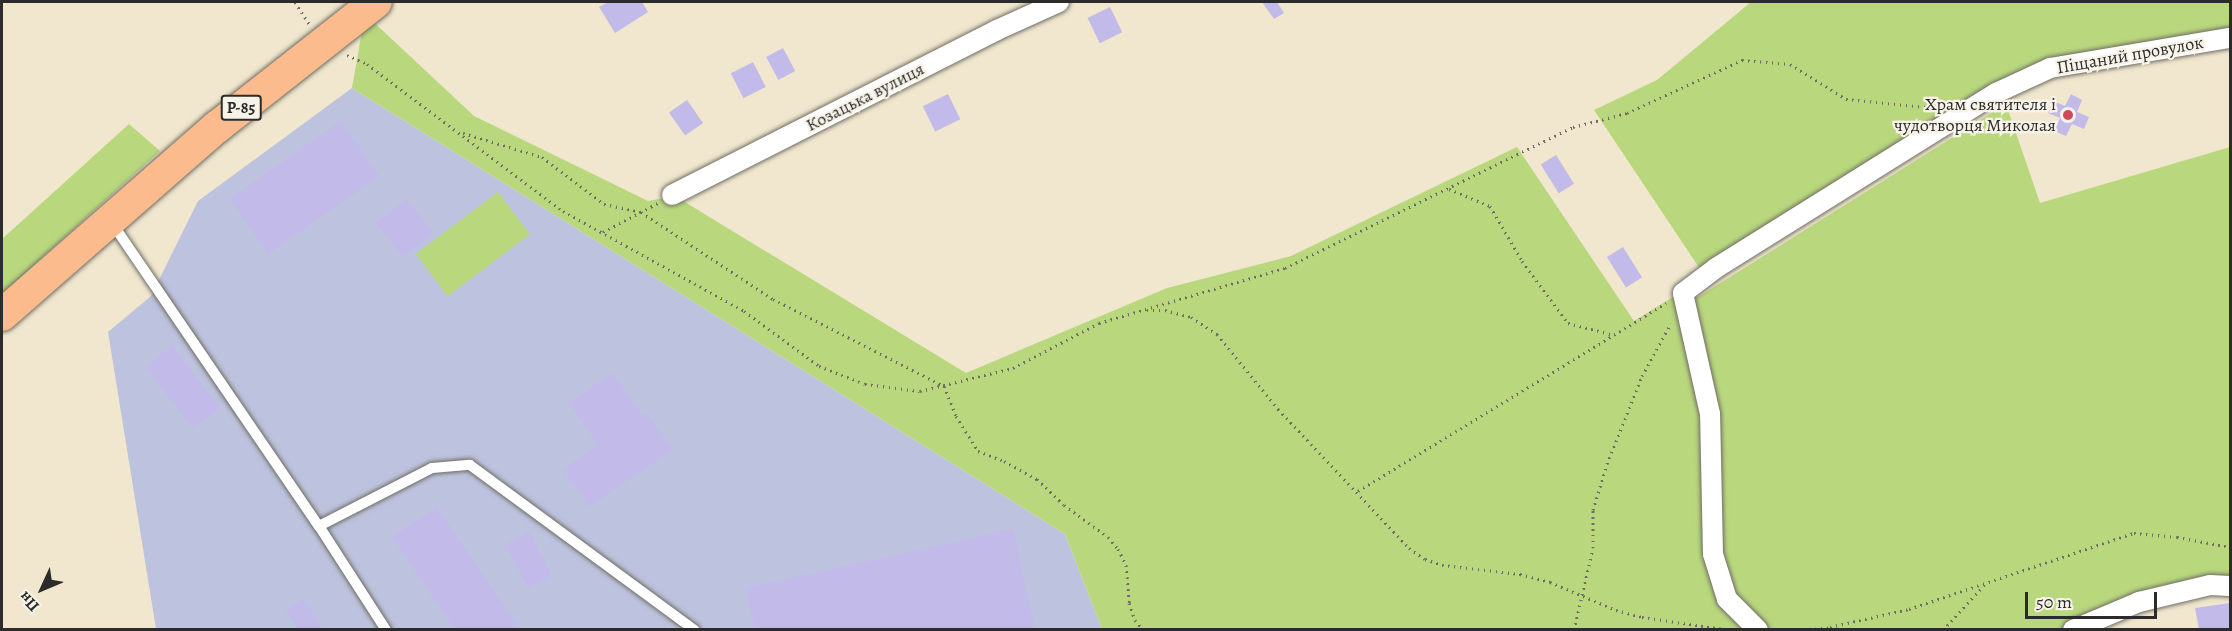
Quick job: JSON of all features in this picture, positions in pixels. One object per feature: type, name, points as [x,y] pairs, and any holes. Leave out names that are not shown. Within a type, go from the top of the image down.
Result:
[{"type":"main road","name":"Р-85","points":[[2,315],[217,127],[376,2]]},
{"type":"street","name":"Козацька вулиця","points":[[672,195],[997,30],[1059,2]]},
{"type":"street","name":"Піщаний провулок","points":[[1683,293],[1716,268],[1996,93],[2050,68],[2230,38]]},
{"type":"street","points":[[1683,293],[1710,414],[1713,554],[1727,599],[1758,630]]},
{"type":"street","points":[[2073,630],[2139,602],[2210,585],[2230,586]]},
{"type":"lane","points":[[110,220],[319,526],[386,630]]},
{"type":"lane","points":[[319,526],[432,468],[470,465],[695,630]]},
{"type":"path","points":[[295,2],[323,44],[367,64],[563,211],[744,311],[819,366],[865,384],[920,391],[1013,368],[1099,323],[1285,268],[1573,127],[1627,113],[1742,60],[1790,64],[1846,99],[1966,111]]},
{"type":"path","points":[[458,132],[542,157],[604,204],[641,212],[773,299],[944,386],[956,416],[978,451],[1004,461],[1036,479],[1064,505],[1108,537],[1118,549],[1126,565],[1129,603],[1143,630]]},
{"type":"path","points":[[1449,189],[1490,206],[1522,261],[1568,323],[1614,335]]},
{"type":"path","points":[[602,233],[672,195]]},
{"type":"path","points":[[1358,492],[1683,293]]},
{"type":"path","points":[[1574,630],[1593,548],[1593,510],[1606,464],[1642,376],[1671,324],[1683,293]]},
{"type":"path","points":[[1142,310],[1165,310],[1191,317],[1217,334],[1278,409],[1409,548],[1425,559],[1442,564],[1520,574],[1550,582],[1641,617],[1730,630]]},
{"type":"path","points":[[1803,630],[1830,627],[1909,609],[2134,533],[2177,537],[2230,547]]},
{"type":"path","points":[[1943,630],[1987,582]]},
{"type":"shaded area","points":[[352,88],[1065,534],[1102,629],[156,629],[108,332],[151,296],[198,201]]},
{"type":"green space","points":[[1751,2],[2230,2],[2230,37],[2050,67],[1704,275],[1594,110],[1657,80]]},
{"type":"green space","points":[[365,14],[474,116],[648,201],[675,196],[966,373],[1167,288],[1291,256],[1517,147],[1634,321],[1681,292],[1708,414],[1711,554],[1756,629],[1102,629],[1065,534],[352,88]]},
{"type":"green space","points":[[2006,104],[2040,203],[2230,147],[2230,584],[2070,629],[1761,629],[1729,598],[1714,554],[1711,414],[1687,304]]},
{"type":"green space","points":[[129,124],[160,151],[2,294],[2,239]]},
{"type":"green space","points":[[498,192],[530,234],[448,296],[416,254]]},
{"type":"building","points":[[608,2],[642,2],[648,12],[615,33],[599,7]]},
{"type":"building","points":[[1262,2],[1277,2],[1284,13],[1274,19]]},
{"type":"building","points":[[1110,7],[1122,32],[1100,43],[1088,18]]},
{"type":"building","points":[[783,48],[795,71],[778,80],[766,57]]},
{"type":"building","points":[[753,62],[766,87],[743,98],[731,73]]},
{"type":"building","points":[[948,94],[960,119],[935,131],[923,106]]},
{"type":"building","name":"Храм святителя і чудотворця Миколая","points":[[2071,94],[2082,100],[2077,112],[2089,117],[2084,129],[2072,124],[2066,136],[2054,131],[2060,118],[2048,113],[2053,101],[2065,106]]},
{"type":"building","points":[[687,100],[703,123],[685,136],[669,113]]},
{"type":"building","points":[[341,121],[379,176],[268,254],[230,199]]},
{"type":"building","points":[[1556,155],[1574,184],[1559,193],[1541,165]]},
{"type":"building","points":[[407,199],[433,233],[403,257],[376,223]]},
{"type":"building","points":[[1623,247],[1642,278],[1626,288],[1607,257]]},
{"type":"building","points":[[172,346],[220,407],[193,428],[145,367]]},
{"type":"building","points":[[613,373],[642,415],[647,412],[673,450],[589,507],[563,469],[598,445],[569,403]]},
{"type":"building","points":[[437,507],[521,630],[455,630],[392,537]]},
{"type":"building","points":[[1013,529],[1035,630],[755,630],[746,588]]},
{"type":"building","points":[[529,532],[552,575],[528,588],[505,545]]},
{"type":"building","points":[[303,599],[324,630],[298,630],[286,611]]},
{"type":"building","points":[[2230,603],[2230,628],[2199,630],[2195,608]]},
{"type":"place","name":"Храм святителя і чудотворця Миколая","points":[[2068,115]]}]
